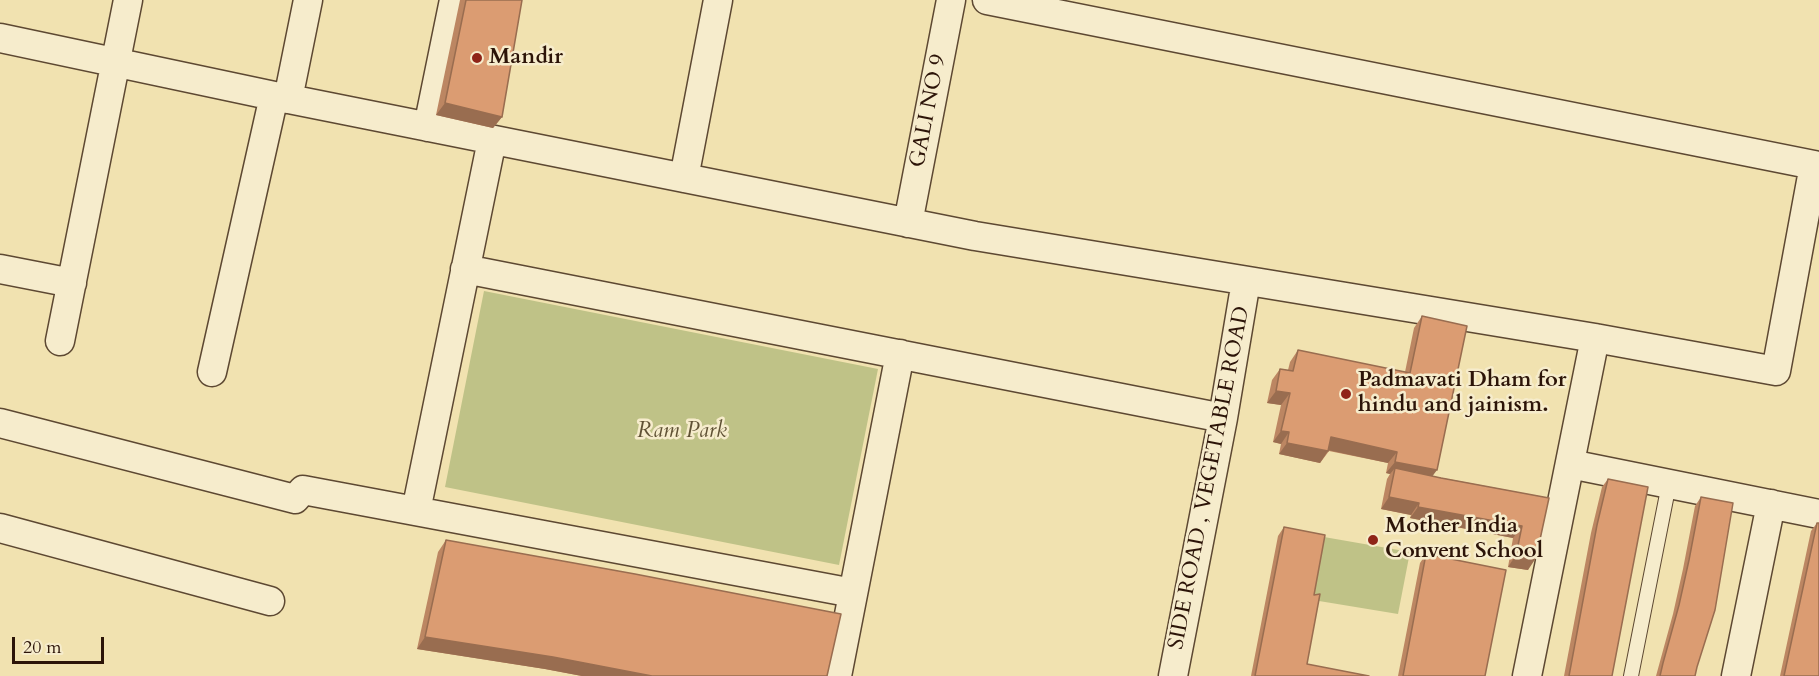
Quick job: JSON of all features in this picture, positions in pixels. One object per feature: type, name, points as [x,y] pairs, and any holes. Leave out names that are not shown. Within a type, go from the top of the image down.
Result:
[{"type":"street","points":[[60,341],[128,0]]},
{"type":"street","points":[[212,372],[308,0]]},
{"type":"street","points":[[428,127],[454,0]]},
{"type":"street","points":[[684,178],[717,0]]},
{"type":"street","name":"GALI NO 9","points":[[908,223],[951,0]]},
{"type":"street","points":[[0,38],[281,98],[975,236],[1595,338],[1776,371],[1817,166],[987,0]]},
{"type":"street","points":[[416,511],[492,140]]},
{"type":"street","points":[[0,268],[72,283]]},
{"type":"street","points":[[465,269],[1223,418]]},
{"type":"street","name":"SIDE ROAD , VEGETABLE ROAD","points":[[1173,676],[1223,418],[1246,281]]},
{"type":"street","points":[[1527,676],[1595,338]]},
{"type":"street","points":[[837,676],[900,354]]},
{"type":"street","points":[[0,423],[295,499],[303,490],[853,593]]},
{"type":"street","points":[[1570,464],[1819,514]]},
{"type":"street","points":[[1736,676],[1771,504]]},
{"type":"street","points":[[0,528],[270,601]]},
{"type":"lane","points":[[1631,676],[1669,484]]},
{"type":"green space","name":"Ram Park","points":[[484,291],[878,369],[839,565],[445,487]]},
{"type":"green space","points":[[1324,537],[1410,552],[1398,614],[1313,600]]},
{"type":"building","name":"Mandir","points":[[466,0],[522,0],[502,117],[445,103]]},
{"type":"building","points":[[1422,316],[1467,326],[1437,470],[1395,462],[1397,452],[1331,437],[1328,451],[1287,443],[1289,432],[1281,431],[1290,393],[1276,391],[1280,369],[1293,371],[1298,350],[1410,373]]},
{"type":"building","points":[[1395,468],[1549,498],[1536,558],[1516,555],[1522,526],[1418,507],[1419,503],[1389,497]]},
{"type":"building","points":[[1608,479],[1648,487],[1612,676],[1569,676],[1597,525]]},
{"type":"building","points":[[1701,497],[1733,503],[1715,610],[1695,676],[1660,676],[1679,605]]},
{"type":"building","points":[[1817,523],[1819,523],[1819,676],[1784,676]]},
{"type":"building","points":[[1284,527],[1325,535],[1314,595],[1320,594],[1307,664],[1369,676],[1255,676]]},
{"type":"building","points":[[446,540],[841,614],[827,676],[652,676],[553,657],[425,637]]},
{"type":"building","points":[[1426,554],[1506,570],[1485,676],[1403,676]]},
{"type":"place","name":"Mandir","points":[[477,58]]},
{"type":"place","name":"Padmavati Dham for hindu and jainism.","points":[[1346,394]]},
{"type":"place","name":"Mother India Convent School","points":[[1373,540]]}]
